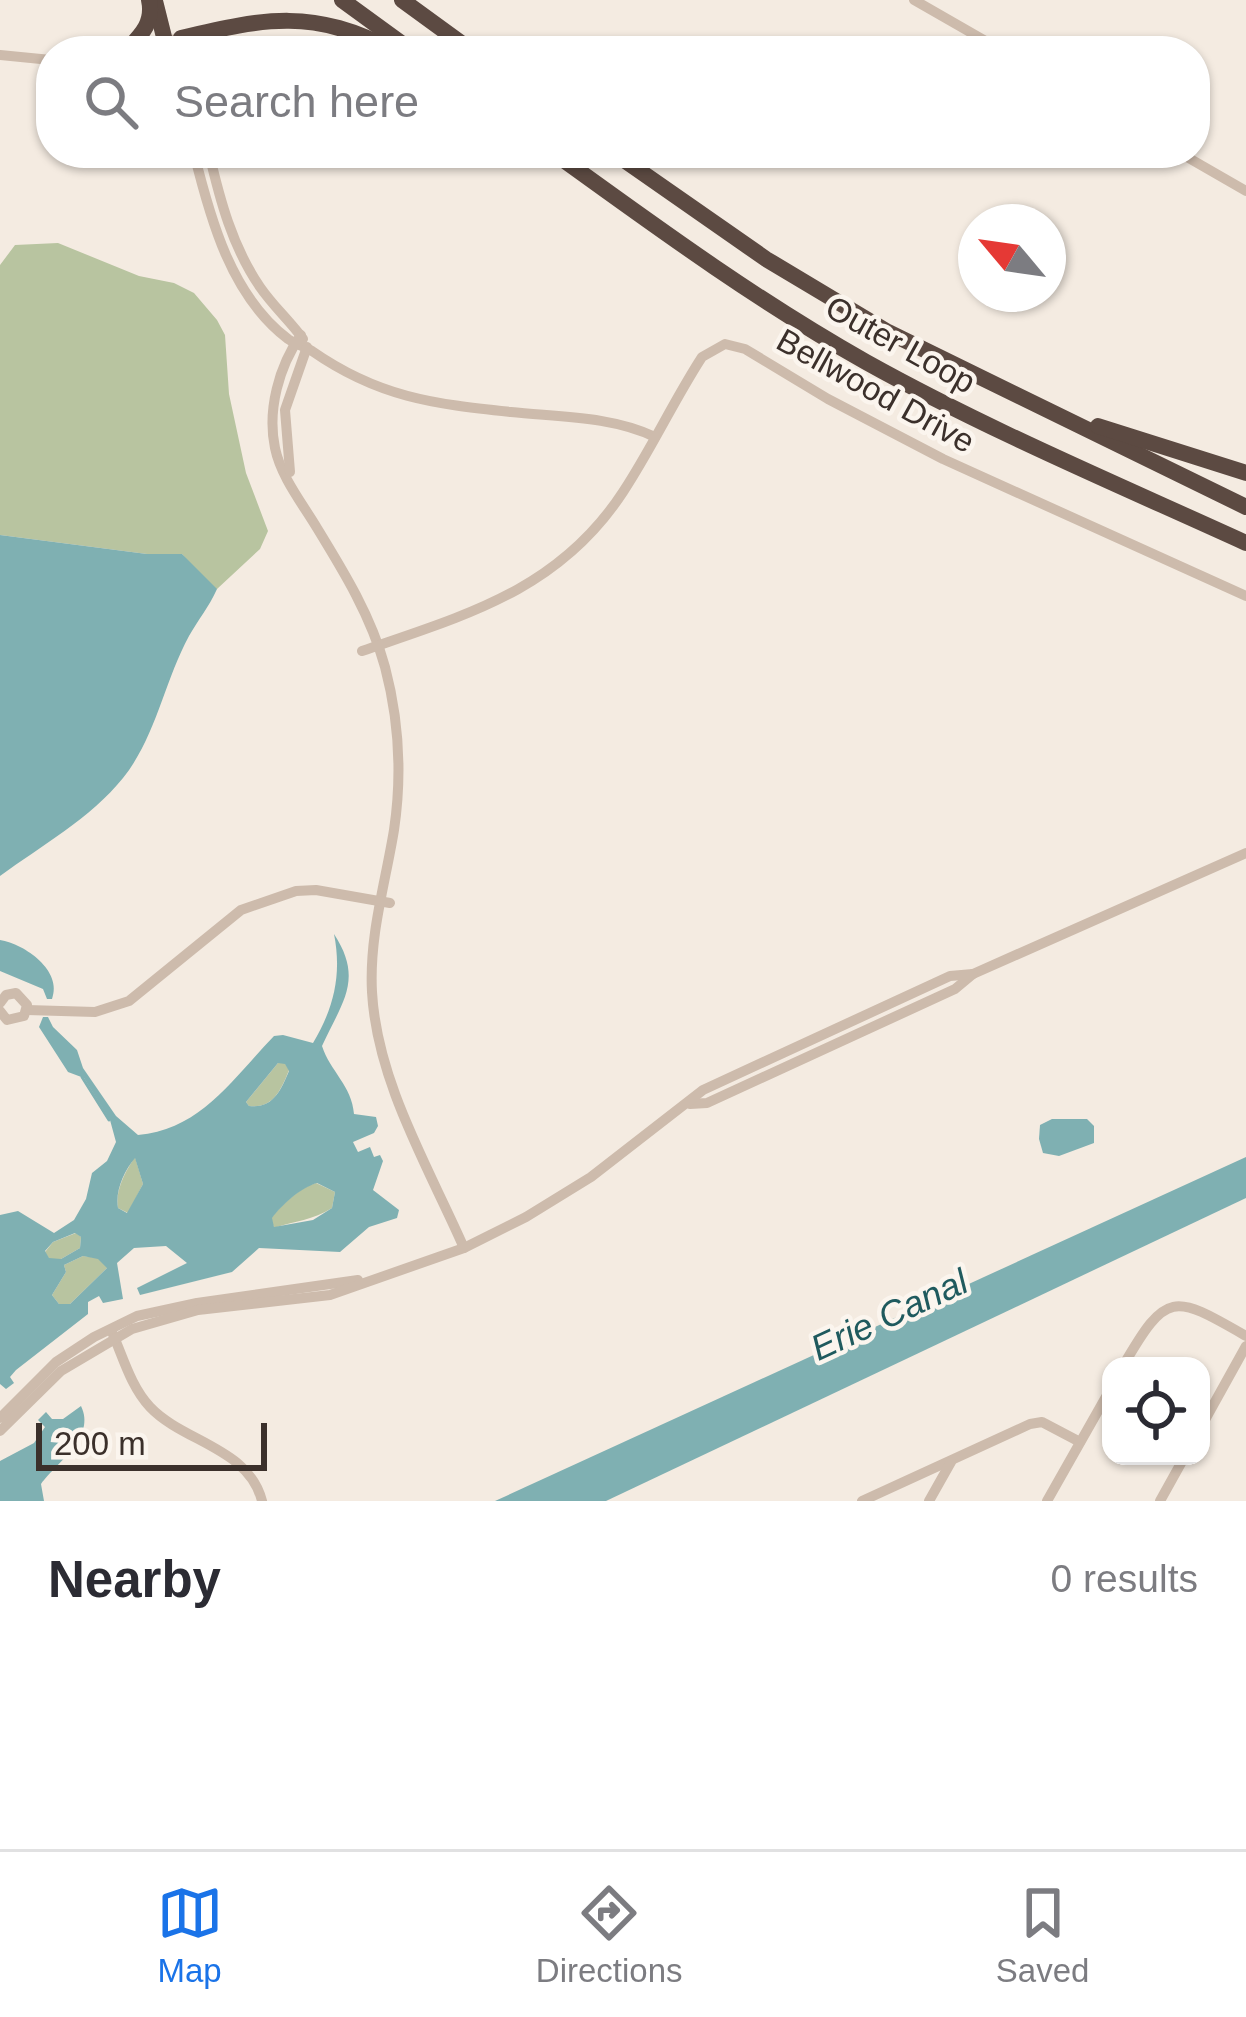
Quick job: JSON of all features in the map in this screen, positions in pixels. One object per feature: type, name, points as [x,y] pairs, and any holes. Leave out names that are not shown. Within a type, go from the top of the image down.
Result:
[{"type":"highway","points":[[152,0],[172,36]]},
{"type":"highway","points":[[140,36],[151,15],[152,0]]},
{"type":"highway","points":[[342,0],[391,36]]},
{"type":"highway","points":[[402,0],[451,36]]},
{"type":"highway","points":[[199,36],[266,20],[312,20],[362,36]]},
{"type":"highway","name":"Outer Loop","points":[[575,168],[710,266],[854,355],[998,430],[1246,543]]},
{"type":"highway","name":"Outer Loop","points":[[636,168],[814,290],[913,346],[1246,507]]},
{"type":"highway","points":[[1013,396],[1246,473]]},
{"type":"street","points":[[914,0],[977,36]]},
{"type":"street","points":[[0,56],[36,59]]},
{"type":"street","points":[[198,168],[232,268],[264,314],[364,383],[416,401],[594,421],[655,437]]},
{"type":"street","points":[[212,168],[227,223],[244,261],[301,342]]},
{"type":"street","points":[[1206,168],[1246,191]]},
{"type":"street","points":[[301,342],[278,386],[272,426],[278,460],[354,590],[378,645],[391,695],[398,759],[396,816],[372,948],[378,1035],[397,1094],[464,1249]]},
{"type":"street","name":"Bellwood Drive","points":[[362,651],[486,608],[548,572],[607,515],[704,355],[719,345],[735,345],[934,455],[1246,596]]},
{"type":"street","points":[[0,1418],[56,1362],[112,1334],[198,1310],[330,1295],[464,1249],[591,1177],[703,1090],[950,976],[973,974],[1246,853]]},
{"type":"street","points":[[27,1010],[95,1012],[129,1000],[226,920],[296,891],[384,902]]},
{"type":"street","points":[[16,993],[26,1000],[27,1010],[11,1021],[0,1007],[6,995],[16,993]]},
{"type":"street","points":[[1129,1357],[1156,1314],[1166,1308],[1192,1304],[1246,1336]]},
{"type":"street","points":[[0,1431],[61,1372],[112,1334]]},
{"type":"street","points":[[112,1334],[149,1407],[235,1461],[259,1490],[262,1501]]},
{"type":"street","points":[[1210,1411],[1246,1346]]},
{"type":"street","points":[[1047,1501],[1102,1404]]},
{"type":"street","points":[[862,1501],[1042,1422],[1080,1442]]},
{"type":"street","points":[[929,1501],[952,1460]]},
{"type":"street","points":[[1160,1501],[1180,1465]]},
{"type":"green space","points":[[58,243],[194,293],[225,335],[229,394],[246,473],[268,531],[260,549],[217,589],[211,589],[182,554],[147,554],[0,535],[0,265],[15,245]]},
{"type":"green space","points":[[278,1063],[285,1063],[289,1070],[279,1091],[264,1104],[249,1106],[246,1102]]},
{"type":"green space","points":[[135,1157],[143,1184],[128,1213],[118,1208],[118,1195]]},
{"type":"green space","points":[[316,1183],[335,1192],[332,1208],[274,1228],[271,1218],[297,1193]]},
{"type":"green space","points":[[76,1233],[81,1237],[80,1248],[61,1259],[49,1259],[45,1252],[53,1242]]},
{"type":"green space","points":[[83,1256],[98,1258],[108,1267],[70,1304],[59,1304],[52,1295],[66,1272],[64,1265]]},
{"type":"water","points":[[0,535],[147,554],[182,554],[217,589],[180,654],[144,745],[123,778],[81,819],[0,876]]},
{"type":"water","points":[[334,934],[349,978],[322,1046],[354,1114],[376,1117],[374,1133],[353,1142],[358,1152],[370,1147],[374,1157],[380,1155],[383,1161],[373,1190],[399,1210],[397,1218],[369,1227],[340,1252],[259,1248],[232,1272],[140,1295],[137,1288],[187,1263],[166,1246],[134,1248],[117,1263],[123,1299],[103,1303],[99,1296],[88,1302],[88,1314],[16,1370],[10,1377],[14,1383],[6,1389],[0,1384],[0,1215],[18,1211],[54,1233],[74,1220],[86,1199],[92,1173],[107,1161],[116,1142],[110,1120],[84,1078],[68,1072],[39,1027],[43,1017],[77,1050],[83,1068],[116,1116],[138,1135],[161,1131],[215,1099],[274,1036],[313,1043],[334,990]],"holes":[[[278,1063],[285,1064],[289,1071],[275,1097],[257,1106],[246,1102]],[[135,1158],[143,1184],[127,1213],[118,1208],[121,1182]],[[311,1185],[335,1192],[332,1208],[313,1220],[274,1227],[276,1213]],[[75,1233],[81,1237],[80,1248],[61,1259],[49,1258],[45,1251],[53,1242]],[[83,1256],[98,1259],[107,1268],[70,1304],[59,1304],[52,1295],[66,1272],[64,1265]]]},
{"type":"water","points":[[0,940],[40,960],[52,979],[52,999],[47,999],[43,989],[0,971]]},
{"type":"water","points":[[1052,1119],[1087,1119],[1094,1126],[1094,1143],[1059,1156],[1043,1153],[1040,1125]]},
{"type":"water","points":[[1246,1157],[1246,1198],[606,1501],[495,1501]]},
{"type":"water","points":[[81,1406],[83,1428],[73,1448],[41,1484],[44,1501],[0,1501],[0,1461],[34,1443],[45,1427],[38,1420],[46,1412],[52,1419],[63,1419]]},
{"type":"waterway","points":[[82,1077],[109,1120]]},
{"type":"water label","name":"Erie Canal","points":[[889,1314]]}]
